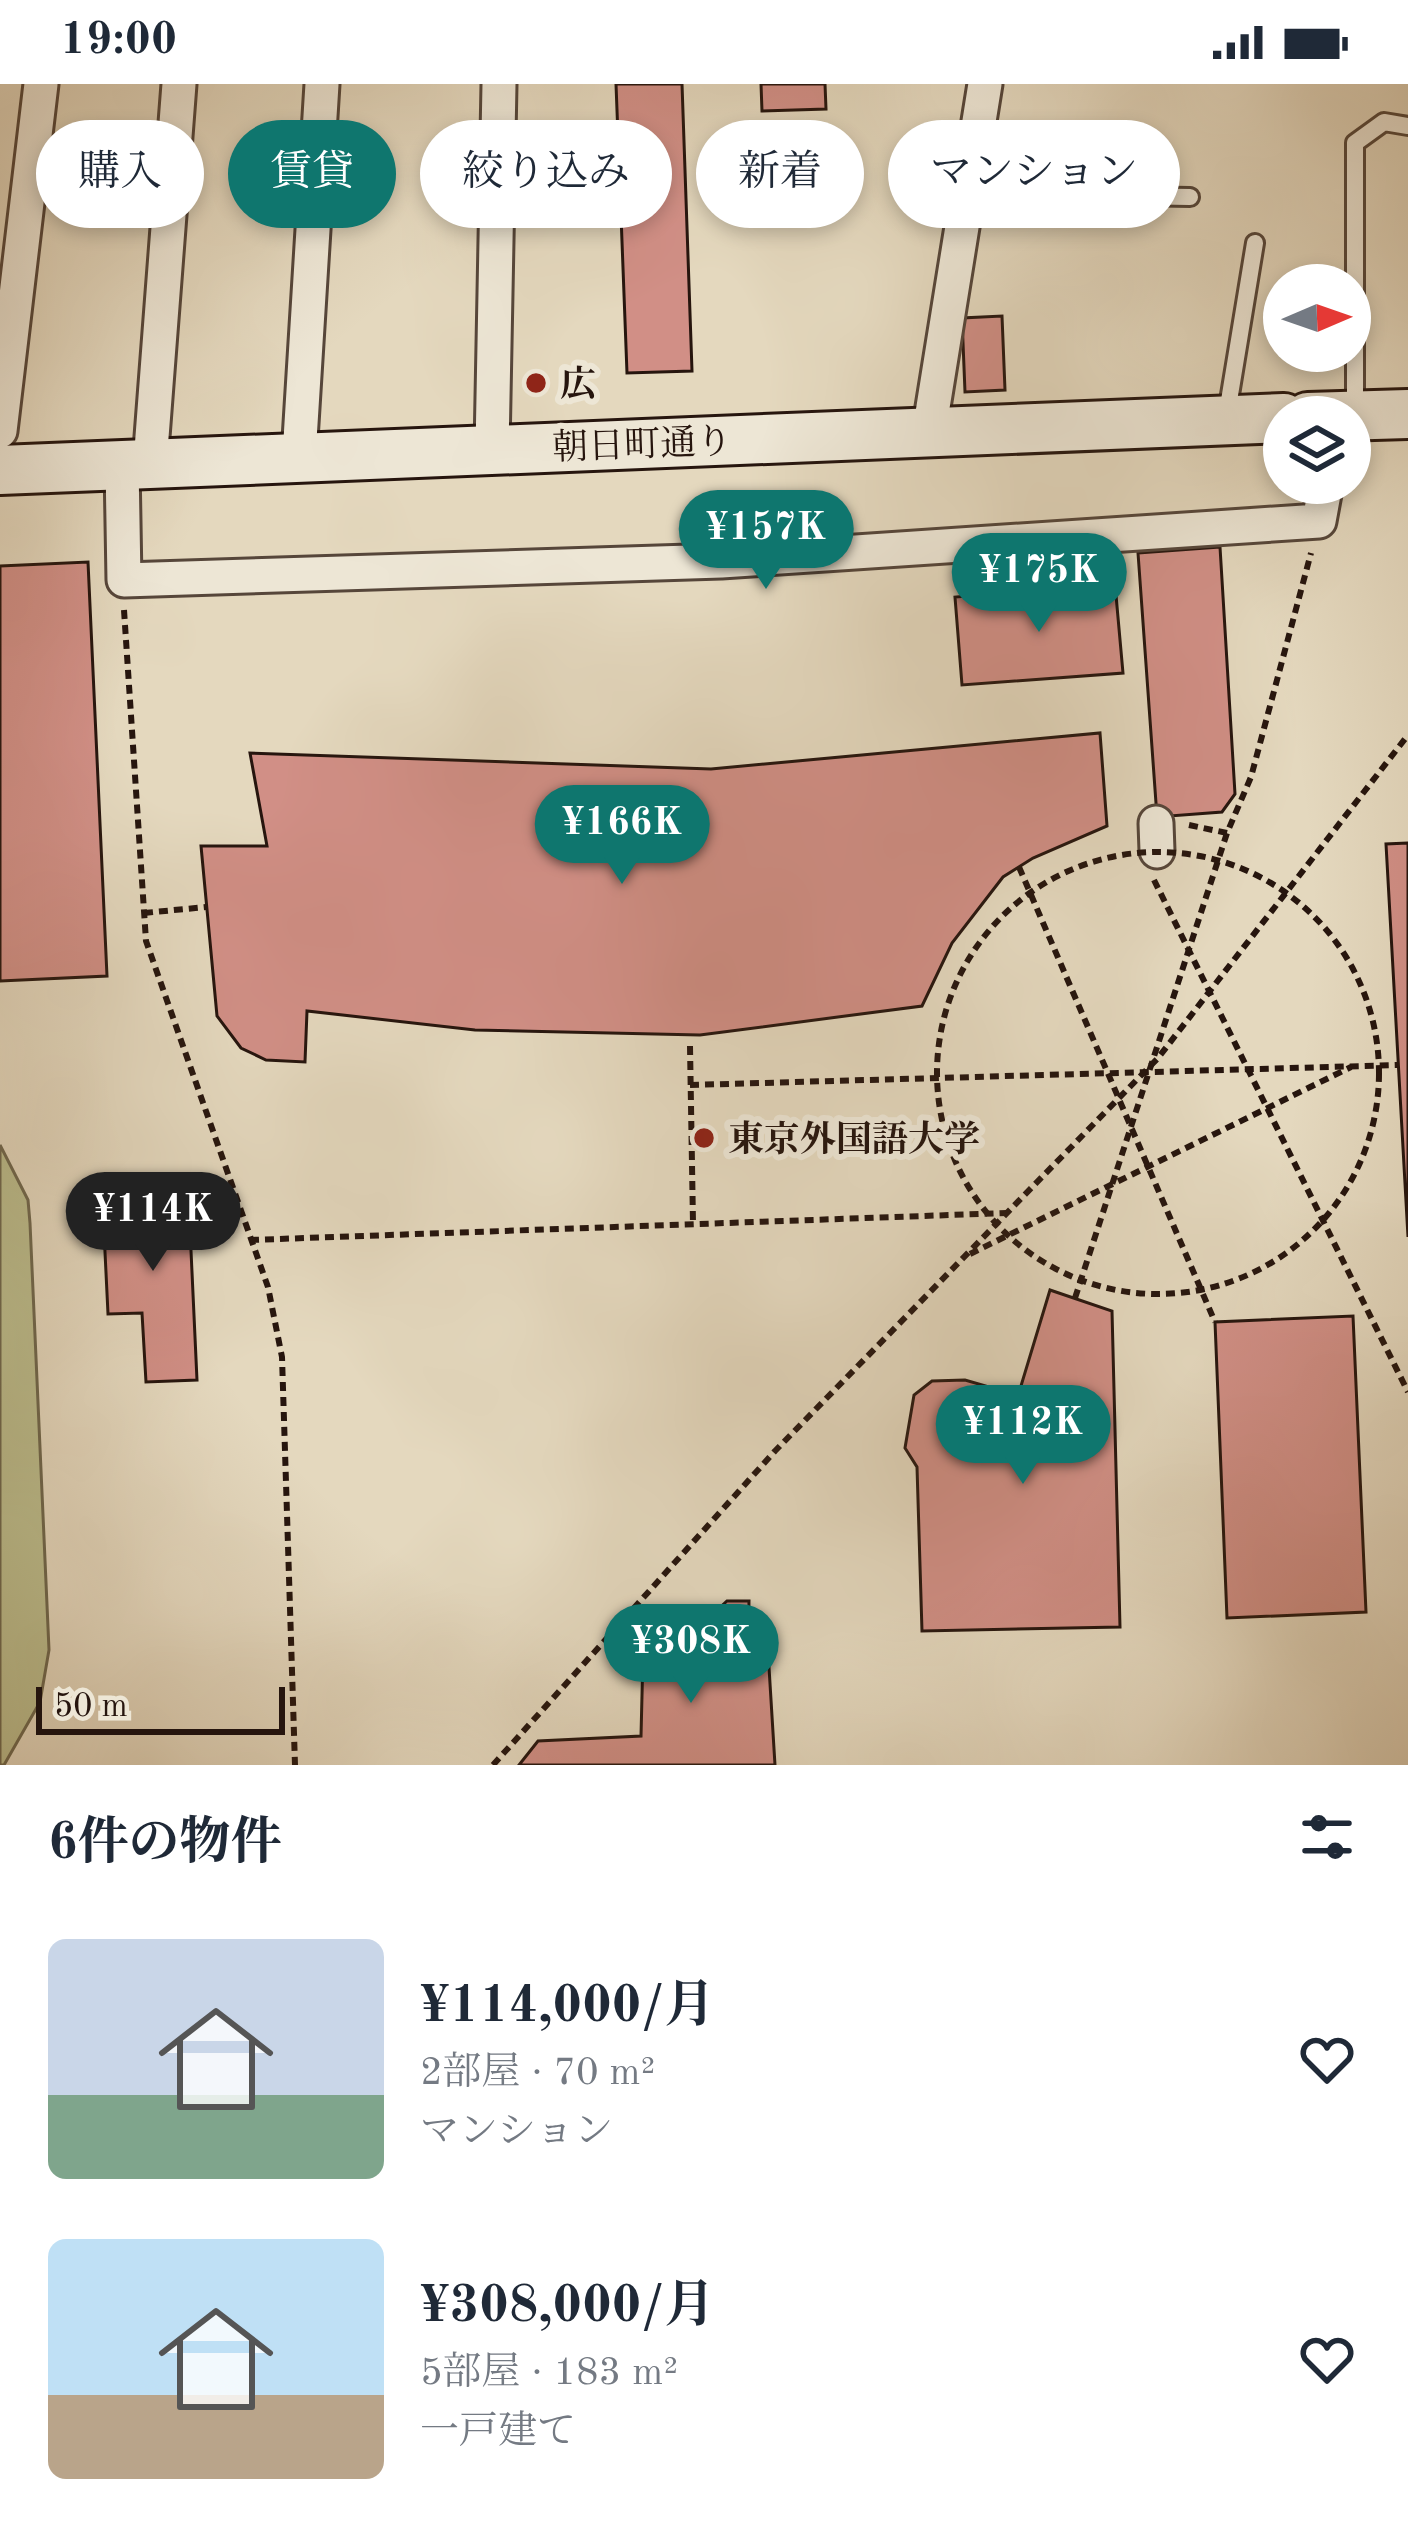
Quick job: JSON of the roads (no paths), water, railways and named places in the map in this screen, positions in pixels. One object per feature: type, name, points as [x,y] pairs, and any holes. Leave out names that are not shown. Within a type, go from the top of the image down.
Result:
[{"type":"street","points":[[0,431],[41,84]]},
{"type":"street","points":[[179,84],[124,580],[721,561],[1319,521],[1322,504]]},
{"type":"street","points":[[299,456],[322,84]]},
{"type":"street","points":[[492,448],[499,84]]},
{"type":"street","points":[[978,120],[985,84]]},
{"type":"street","points":[[929,432],[959,228]]},
{"type":"street","points":[[1371,416],[1408,414]]},
{"type":"street","name":"朝日町通り","points":[[0,470],[1263,419]]},
{"type":"lane","points":[[1336,396],[1355,142],[1384,122],[1408,126]]},
{"type":"lane","points":[[1180,197],[1190,197]]},
{"type":"lane","points":[[1226,420],[1256,242]]},
{"type":"place","name":"広","points":[[536,383]]},
{"type":"place","name":"東京外国語大学","points":[[704,1138]]}]
